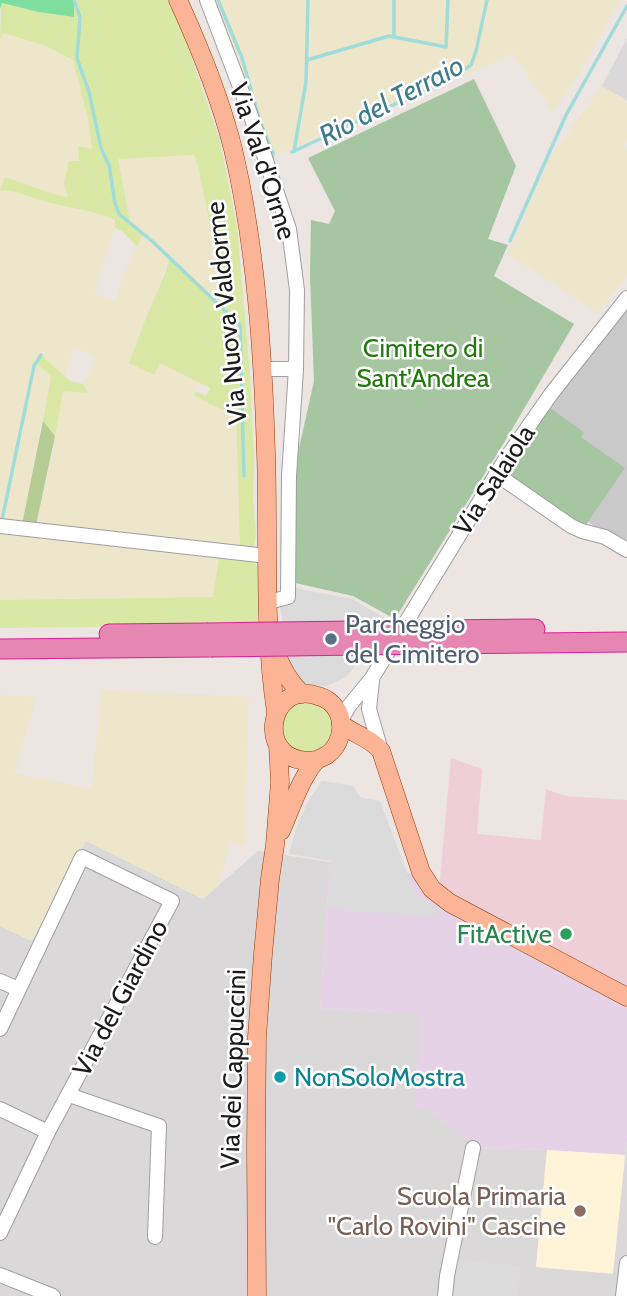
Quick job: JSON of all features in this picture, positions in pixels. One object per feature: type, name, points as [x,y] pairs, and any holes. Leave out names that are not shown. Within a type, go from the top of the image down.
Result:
[{"type":"highway","points":[[0,649],[209,640],[434,637],[627,629]]},
{"type":"highway","points":[[0,636],[209,640]]},
{"type":"highway","points":[[434,637],[627,642]]},
{"type":"main road","name":"Via Nuova Valdorme","points":[[178,0],[216,90],[233,149],[251,248],[262,369],[270,631],[276,712]]},
{"type":"main road","name":"Via Nuova Valdorme","points":[[270,631],[286,676],[302,694]]},
{"type":"main road","points":[[276,712],[287,700],[302,694],[322,697],[334,707],[348,730],[373,742],[381,751],[417,864],[436,893],[627,997]]},
{"type":"main road","name":"Via dei Cappuccini","points":[[257,1296],[257,1037],[262,954],[280,782],[278,745],[273,727],[276,712]]},
{"type":"main road","points":[[334,748],[339,741],[341,722]]},
{"type":"main road","points":[[278,745],[285,754],[295,760],[317,760]]},
{"type":"main road","points":[[334,748],[362,748],[371,752],[387,770]]},
{"type":"main road","name":"Via dei Cappuccini","points":[[275,845],[302,782],[317,760],[327,756],[334,748]]},
{"type":"street","name":"Via Val d'Orme","points":[[207,0],[251,116],[289,229],[297,290],[296,369],[289,475],[288,597],[269,602]]},
{"type":"street","name":"Via Salaiola","points":[[341,722],[349,706],[374,675],[496,474],[551,394],[627,298]]},
{"type":"street","points":[[262,369],[296,369]]},
{"type":"street","points":[[496,474],[571,526],[605,537],[627,550]]},
{"type":"street","points":[[0,526],[267,556]]},
{"type":"street","points":[[374,675],[369,692],[369,709],[381,751]]},
{"type":"street","name":"Via Salaiola","points":[[322,697],[346,695],[374,675]]},
{"type":"street","name":"Via del Giardino","points":[[0,1233],[48,1132],[172,901],[82,856],[18,989]]},
{"type":"street","points":[[0,981],[18,989],[0,1029]]},
{"type":"street","name":"Via del Giardino","points":[[69,1095],[159,1126],[155,1237]]},
{"type":"street","points":[[0,1109],[48,1132]]},
{"type":"street","points":[[445,1296],[472,1148]]},
{"type":"street","points":[[623,1296],[627,1263]]},
{"type":"street","points":[[0,1275],[53,1296]]},
{"type":"shaded area","points":[[213,0],[621,0],[578,75],[553,112],[513,54],[272,157]]},
{"type":"shaded area","points":[[3,32],[44,45],[73,60],[88,119],[92,150],[78,153],[79,161],[64,184],[69,197],[5,177],[1,190],[14,191],[115,220],[115,228],[94,293],[115,301],[123,276],[144,234],[130,222],[118,159],[193,154],[197,163],[226,298],[226,312],[169,258],[129,362],[154,374],[160,363],[200,383],[194,394],[216,407],[236,414],[240,553],[213,597],[0,600],[0,41]],"holes":[[[74,348],[95,356],[83,384],[88,392],[63,390],[35,530],[21,528],[51,375],[36,363],[49,362],[65,377]]]},
{"type":"shaded area","points":[[627,38],[627,101],[602,86]]},
{"type":"shaded area","points":[[602,86],[627,101],[627,141],[624,147],[627,149],[627,276],[597,313],[508,254],[548,161]]},
{"type":"shaded area","points":[[627,311],[627,546],[588,522],[583,529],[504,473],[564,387]]},
{"type":"shaded area","name":"Parcheggio del Cimitero","points":[[295,588],[352,599],[390,621],[346,677],[327,686],[302,684],[289,657],[280,607],[290,603]]},
{"type":"shaded area","points":[[101,690],[249,697],[245,846],[230,842],[218,886],[203,899],[86,841],[31,941],[0,926],[0,695],[37,697],[14,773],[92,789]]},
{"type":"shaded area","points":[[451,758],[482,769],[477,834],[541,840],[546,789],[565,796],[627,800],[627,1000],[438,901]]},
{"type":"shaded area","points":[[322,781],[353,786],[360,797],[380,801],[417,895],[441,908],[433,918],[328,908],[331,861],[289,854],[297,825]]},
{"type":"shaded area","points":[[86,841],[203,899],[258,851],[330,862],[320,1008],[421,1015],[425,1108],[480,1148],[547,1150],[536,1267],[613,1273],[627,1140],[627,1296],[0,1296],[0,926],[32,941]]},
{"type":"shaded area","points":[[330,862],[413,874],[627,1000],[625,1155],[480,1148],[425,1108],[415,1107],[421,1015],[320,1008]]},
{"type":"shaded area","name":"Scuola Primaria \"Carlo Rovini\" Cascine","points":[[547,1150],[625,1155],[613,1274],[536,1267]]},
{"type":"shaded area","points":[[456,1260],[521,1266],[518,1296],[453,1296]]},
{"type":"green space","points":[[0,0],[74,0],[74,17],[2,3],[0,9]]},
{"type":"green space","points":[[169,0],[181,27],[220,141],[237,226],[250,373],[256,533],[254,546],[248,549],[240,547],[236,414],[194,395],[196,391],[206,396],[210,388],[160,363],[154,375],[129,363],[169,258],[226,311],[226,298],[194,155],[118,159],[130,222],[144,234],[137,247],[123,232],[115,228],[115,220],[108,217],[0,190],[5,177],[68,197],[64,184],[69,161],[79,161],[78,146],[92,149],[88,119],[73,60],[44,45],[3,33],[0,41],[1,3],[74,17],[74,1]]},
{"type":"green space","name":"Cimitero di Sant'Andrea","points":[[474,79],[516,166],[488,239],[508,245],[494,276],[574,324],[395,619],[353,596],[291,582],[293,475],[314,381],[311,220],[329,224],[335,211],[308,158]]},
{"type":"green space","points":[[41,355],[70,381],[83,384],[89,393],[63,391],[55,436],[43,421],[51,376],[36,363]]},
{"type":"green space","points":[[550,408],[584,432],[581,437],[625,468],[583,529],[504,473]]},
{"type":"green space","points":[[43,421],[55,436],[35,530],[21,529]]},
{"type":"green space","points":[[220,551],[252,557],[258,569],[258,625],[0,628],[0,600],[213,597]]},
{"type":"green space","points":[[303,700],[320,703],[330,712],[335,727],[329,745],[315,754],[290,749],[280,727],[290,706]]},
{"type":"waterway","points":[[74,0],[80,17],[77,58],[89,92],[101,148],[109,165],[119,214],[152,241],[240,325],[244,476]]},
{"type":"waterway","points":[[218,0],[242,58],[260,122],[273,153],[272,159]]},
{"type":"waterway","points":[[294,151],[306,82],[308,0]]},
{"type":"waterway","points":[[394,0],[394,36]]},
{"type":"waterway","points":[[307,60],[389,36],[446,47],[448,0]]},
{"type":"waterway","name":"Rio del Terraio","points":[[292,152],[453,77],[471,65],[487,0]]},
{"type":"waterway","points":[[510,241],[566,115],[627,6]]},
{"type":"waterway","points":[[0,520],[34,366],[41,355]]},
{"type":"place","name":"Parcheggio del Cimitero","points":[[331,639]]},
{"type":"place","name":"FitActive","points":[[566,934]]},
{"type":"place","name":"NonSoloMostra","points":[[280,1077]]},
{"type":"place","name":"Scuola Primaria \"Carlo Rovini\" Cascine","points":[[580,1211]]}]
